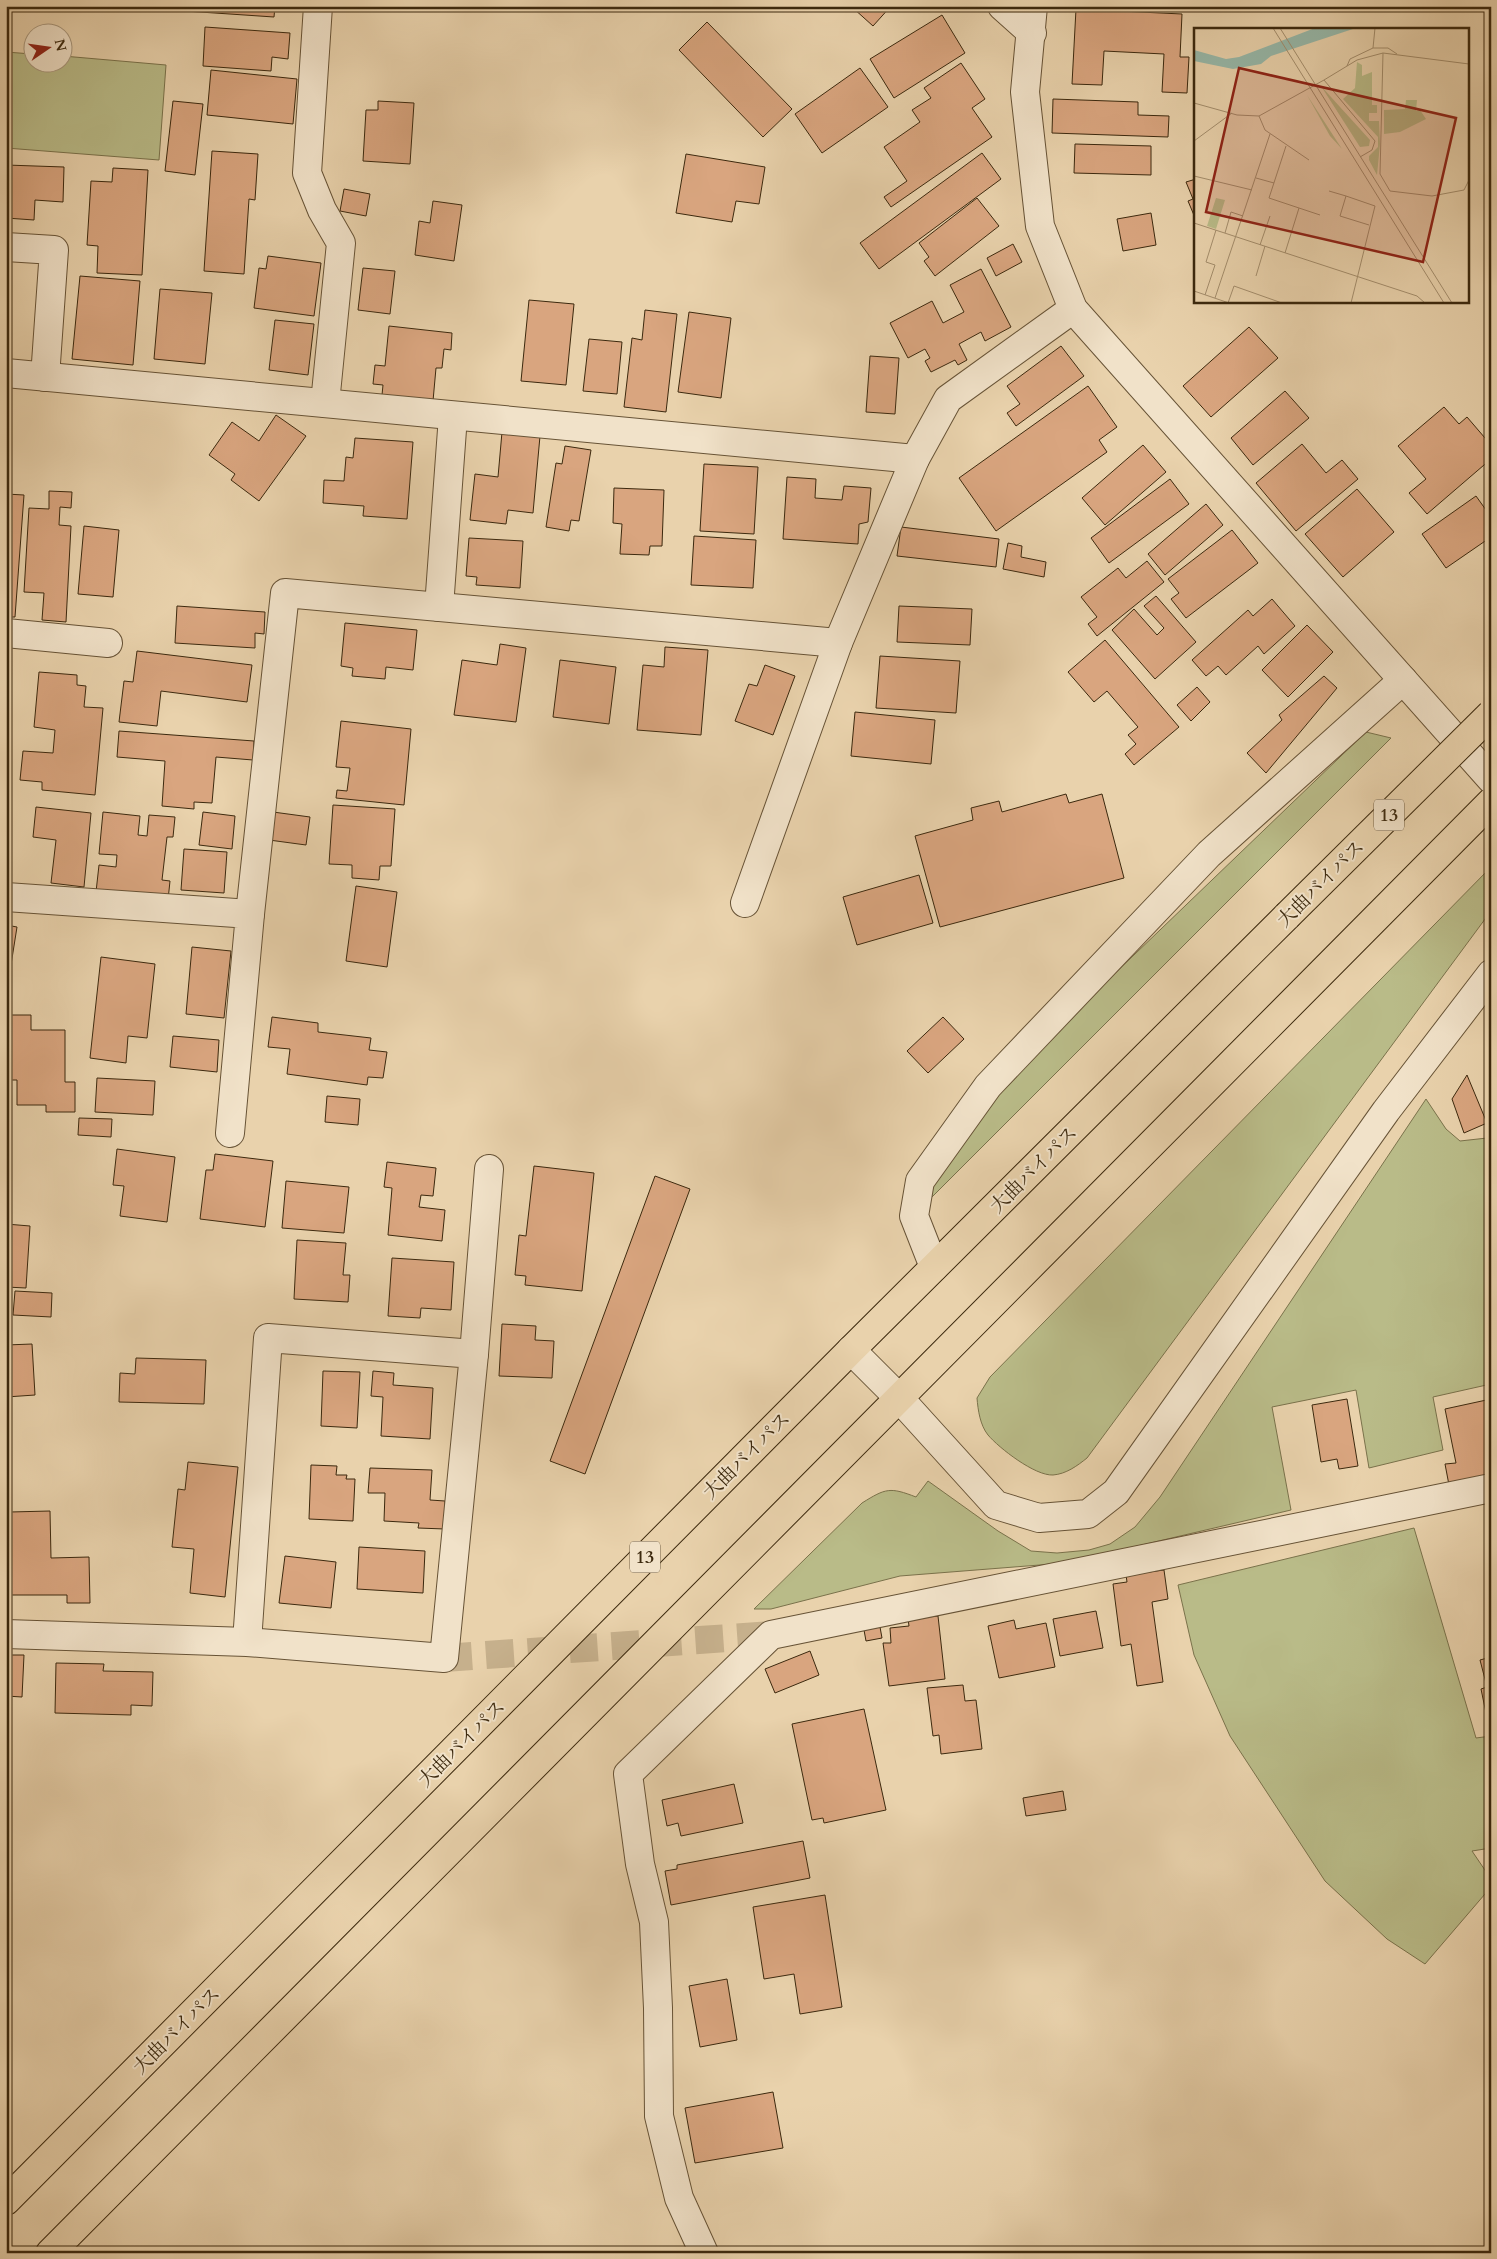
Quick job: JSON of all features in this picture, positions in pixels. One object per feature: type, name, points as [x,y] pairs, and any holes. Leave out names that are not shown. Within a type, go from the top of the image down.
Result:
[{"type":"highway","name":"大曲バイパス","points":[[6,2201],[851,1350],[1491,714]]},
{"type":"highway","points":[[50,2253],[1491,802]]},
{"type":"street","points":[[318,6],[307,172],[322,210],[341,243],[324,403]]},
{"type":"street","points":[[1002,6],[1032,33]]},
{"type":"street","points":[[1034,6],[1025,92],[1040,226],[1073,309],[1491,779]]},
{"type":"street","points":[[6,247],[54,250],[45,377]]},
{"type":"street","points":[[745,903],[838,642],[916,459],[948,398],[1073,309]]},
{"type":"street","points":[[6,373],[916,459]]},
{"type":"street","points":[[439,607],[452,416]]},
{"type":"street","points":[[230,1133],[250,914],[285,593],[838,642]]},
{"type":"street","points":[[6,633],[108,643]]},
{"type":"street","points":[[934,1268],[914,1216],[920,1180],[988,1086],[1209,854],[1404,680]]},
{"type":"street","points":[[6,897],[250,914]]},
{"type":"street","points":[[851,1350],[899,1398],[996,1505],[1039,1518],[1088,1514],[1116,1492],[1386,1111],[1491,974]]},
{"type":"street","points":[[6,1634],[247,1642],[444,1658],[474,1354],[489,1169]]},
{"type":"street","points":[[247,1642],[268,1338],[474,1354]]},
{"type":"street","points":[[704,2253],[678,2198],[659,2116],[658,2008],[654,1922],[640,1864],[628,1774],[635,1767],[771,1635],[1491,1488]]},
{"type":"green space","points":[[6,52],[22,53],[22,72],[72,72],[72,57],[166,65],[159,160],[6,148]]},
{"type":"green space","points":[[1366,732],[1391,738],[929,1200],[938,1172],[949,1151],[1032,1053]]},
{"type":"green space","points":[[1491,867],[1491,911],[1087,1458],[1075,1467],[1062,1473],[1045,1474],[1027,1466],[1000,1447],[985,1431],[978,1407],[977,1398],[990,1377]]},
{"type":"green space","points":[[1426,1099],[1446,1129],[1460,1141],[1487,1138],[1491,1146],[1491,1384],[1433,1397],[1443,1450],[1369,1468],[1356,1390],[1272,1407],[1291,1510],[1065,1563],[900,1576],[771,1609],[754,1609],[862,1503],[877,1494],[888,1491],[900,1492],[916,1497],[928,1481],[998,1531],[1031,1551],[1057,1553],[1089,1550],[1110,1544],[1135,1527],[1160,1497]]},
{"type":"green space","points":[[1414,1528],[1476,1738],[1491,1736],[1491,1848],[1472,1851],[1491,1879],[1491,1887],[1425,1964],[1387,1939],[1325,1881],[1230,1736],[1194,1655],[1178,1585]]},
{"type":"building","points":[[185,6],[275,6],[274,17],[185,11]]},
{"type":"building","points":[[855,6],[891,6],[873,26],[853,8]]},
{"type":"building","points":[[1076,9],[1182,14],[1180,57],[1189,57],[1187,93],[1162,92],[1164,54],[1104,51],[1102,85],[1072,84]]},
{"type":"building","points":[[942,15],[965,53],[894,98],[870,59]]},
{"type":"building","points":[[707,22],[792,109],[763,137],[679,50]]},
{"type":"building","points":[[205,27],[290,33],[288,59],[272,57],[271,71],[203,66]]},
{"type":"building","points":[[961,63],[985,99],[972,108],[992,137],[891,207],[884,197],[907,181],[884,147],[920,122],[912,110],[931,98],[924,88]]},
{"type":"building","points":[[860,68],[888,107],[822,153],[795,114]]},
{"type":"building","points":[[211,70],[297,79],[293,124],[207,115]]},
{"type":"building","points":[[1053,99],[1138,102],[1138,115],[1169,116],[1168,137],[1052,133]]},
{"type":"building","points":[[173,101],[203,104],[195,175],[165,171]]},
{"type":"building","points":[[378,101],[414,103],[410,164],[363,161],[366,110],[378,110]]},
{"type":"building","points":[[1075,144],[1151,146],[1151,175],[1074,173]]},
{"type":"building","points":[[212,151],[258,154],[255,200],[249,199],[244,274],[204,271]]},
{"type":"building","points":[[982,153],[1001,179],[879,269],[860,243]]},
{"type":"building","points":[[686,154],[765,167],[759,204],[736,201],[732,222],[676,213]]},
{"type":"building","points":[[6,165],[64,167],[63,202],[35,200],[34,220],[6,218]]},
{"type":"building","points":[[113,168],[148,170],[142,275],[97,273],[98,246],[87,245],[91,181],[112,182]]},
{"type":"building","points":[[1194,180],[1194,215],[1188,201],[1193,199],[1186,182]]},
{"type":"building","points":[[344,189],[370,194],[366,216],[340,211]]},
{"type":"building","points":[[977,198],[999,226],[935,276],[924,261],[929,257],[919,243]]},
{"type":"building","points":[[433,201],[462,205],[454,261],[415,255],[419,221],[430,223]]},
{"type":"building","points":[[1151,213],[1156,245],[1123,251],[1117,219]]},
{"type":"building","points":[[1013,244],[1022,262],[996,276],[987,258]]},
{"type":"building","points":[[268,256],[321,263],[314,316],[254,308],[259,268],[266,269]]},
{"type":"building","points":[[363,268],[395,271],[390,314],[358,310]]},
{"type":"building","points":[[981,269],[1011,327],[985,341],[981,332],[959,344],[967,360],[958,365],[955,360],[931,372],[925,361],[930,358],[925,349],[908,358],[890,323],[932,301],[943,323],[964,312],[950,285]]},
{"type":"building","points":[[80,276],[140,281],[133,365],[72,359]]},
{"type":"building","points":[[160,289],[212,293],[205,364],[154,359]]},
{"type":"building","points":[[529,300],[574,304],[566,385],[521,381]]},
{"type":"building","points":[[645,310],[677,314],[666,412],[624,407],[632,338],[642,340]]},
{"type":"building","points":[[689,312],[731,318],[721,398],[678,392]]},
{"type":"building","points":[[275,320],[314,324],[308,375],[269,370]]},
{"type":"building","points":[[389,326],[452,333],[451,350],[444,349],[442,368],[436,368],[433,401],[382,395],[383,385],[373,384],[375,365],[385,366]]},
{"type":"building","points":[[1249,327],[1278,358],[1211,417],[1183,386]]},
{"type":"building","points":[[589,339],[622,342],[617,394],[583,391]]},
{"type":"building","points":[[1061,346],[1084,376],[1016,426],[1007,413],[1020,404],[1007,386]]},
{"type":"building","points":[[870,356],[899,358],[895,414],[866,412]]},
{"type":"building","points":[[1088,386],[1117,427],[1099,440],[1107,452],[996,531],[959,478]]},
{"type":"building","points":[[1285,391],[1309,418],[1253,465],[1231,438]]},
{"type":"building","points":[[1444,407],[1459,424],[1467,417],[1491,445],[1491,459],[1427,514],[1409,493],[1426,479],[1398,446]]},
{"type":"building","points":[[276,415],[306,436],[259,501],[231,480],[235,474],[209,455],[232,422],[259,441]]},
{"type":"building","points":[[502,432],[540,436],[533,513],[508,510],[506,524],[470,520],[475,474],[498,477]]},
{"type":"building","points":[[355,438],[413,442],[407,519],[363,516],[364,506],[323,503],[324,480],[344,481],[346,457],[353,458]]},
{"type":"building","points":[[1302,444],[1326,473],[1342,460],[1358,479],[1296,531],[1256,483]]},
{"type":"building","points":[[1143,445],[1166,472],[1105,525],[1082,498]]},
{"type":"building","points":[[565,446],[591,450],[579,521],[571,520],[569,531],[546,527],[556,463],[562,464]]},
{"type":"building","points":[[704,464],[758,467],[754,534],[700,531]]},
{"type":"building","points":[[787,477],[816,479],[815,498],[842,500],[844,486],[871,488],[868,522],[859,524],[858,544],[783,539]]},
{"type":"building","points":[[1170,479],[1189,504],[1109,563],[1091,538]]},
{"type":"building","points":[[614,488],[664,490],[662,546],[650,546],[649,555],[620,554],[622,524],[613,523]]},
{"type":"building","points":[[1357,489],[1394,532],[1343,577],[1305,534]]},
{"type":"building","points":[[49,491],[72,492],[71,508],[60,507],[59,525],[71,526],[66,622],[42,620],[44,593],[24,592],[29,508],[49,509]]},
{"type":"building","points":[[6,494],[24,495],[15,617],[6,617]]},
{"type":"building","points":[[1476,496],[1491,517],[1491,537],[1446,568],[1422,534]]},
{"type":"building","points":[[1206,504],[1223,525],[1165,575],[1148,554]]},
{"type":"building","points":[[84,526],[119,530],[113,597],[78,594]]},
{"type":"building","points":[[901,527],[999,539],[996,567],[897,556]]},
{"type":"building","points":[[1232,530],[1258,563],[1186,618],[1171,599],[1179,593],[1168,579]]},
{"type":"building","points":[[694,536],[756,540],[753,588],[691,585]]},
{"type":"building","points":[[469,538],[523,541],[520,588],[476,585],[477,577],[466,576]]},
{"type":"building","points":[[1008,543],[1022,546],[1021,557],[1046,562],[1044,577],[1003,569]]},
{"type":"building","points":[[1147,561],[1164,582],[1097,636],[1088,624],[1097,617],[1081,597],[1118,568],[1126,578]]},
{"type":"building","points":[[1156,596],[1196,642],[1155,679],[1112,630],[1134,609],[1157,635],[1164,628],[1144,606]]},
{"type":"building","points":[[1272,599],[1295,626],[1264,654],[1258,646],[1226,675],[1218,666],[1206,676],[1192,660],[1248,610],[1253,616]]},
{"type":"building","points":[[177,606],[265,612],[264,634],[255,633],[255,648],[175,643]]},
{"type":"building","points":[[899,606],[972,609],[970,645],[897,642]]},
{"type":"building","points":[[345,623],[417,630],[413,670],[386,667],[385,679],[352,676],[353,668],[341,666]]},
{"type":"building","points":[[1307,625],[1333,652],[1288,697],[1262,670]]},
{"type":"building","points":[[1105,640],[1179,727],[1134,765],[1125,754],[1136,744],[1128,735],[1138,727],[1107,691],[1094,702],[1068,672]]},
{"type":"building","points":[[500,644],[526,648],[516,722],[454,715],[462,660],[497,665]]},
{"type":"building","points":[[665,647],[708,650],[701,735],[637,730],[643,665],[664,667]]},
{"type":"building","points":[[137,651],[252,665],[247,702],[161,691],[157,726],[119,722],[124,681],[133,682]]},
{"type":"building","points":[[880,656],[960,661],[956,713],[876,708]]},
{"type":"building","points":[[560,660],[616,667],[609,724],[553,717]]},
{"type":"building","points":[[765,665],[795,676],[773,735],[735,721],[749,684],[757,686]]},
{"type":"building","points":[[39,672],[77,675],[77,685],[86,686],[84,707],[103,708],[95,795],[42,790],[42,782],[20,780],[23,751],[53,753],[55,730],[34,727]]},
{"type":"building","points":[[1324,676],[1337,688],[1266,773],[1247,753],[1282,720],[1279,715]]},
{"type":"building","points":[[1197,687],[1210,702],[1191,721],[1177,705]]},
{"type":"building","points":[[855,712],[935,720],[931,764],[851,756]]},
{"type":"building","points":[[341,721],[411,729],[404,805],[336,798],[337,790],[347,791],[350,768],[336,767]]},
{"type":"building","points":[[119,731],[254,741],[253,760],[216,757],[212,803],[194,802],[194,809],[162,806],[165,761],[117,757]]},
{"type":"building","points":[[1066,794],[1069,803],[1102,794],[1124,878],[940,927],[915,836],[973,820],[971,808],[999,801],[1002,812]]},
{"type":"building","points":[[6,801],[9,802],[6,834]]},
{"type":"building","points":[[333,805],[395,809],[391,866],[380,866],[379,880],[352,878],[352,865],[329,864]]},
{"type":"building","points":[[36,807],[91,813],[84,887],[51,883],[56,840],[33,837]]},
{"type":"building","points":[[103,812],[140,816],[138,835],[147,836],[149,815],[175,817],[173,837],[167,837],[162,880],[170,881],[168,900],[96,892],[99,865],[116,867],[117,855],[99,854]]},
{"type":"building","points":[[203,812],[235,816],[232,849],[199,845]]},
{"type":"building","points":[[273,812],[310,817],[306,845],[269,840]]},
{"type":"building","points":[[184,849],[227,852],[224,893],[181,890]]},
{"type":"building","points":[[919,875],[933,923],[857,945],[843,897]]},
{"type":"building","points":[[356,886],[397,892],[387,967],[346,961]]},
{"type":"building","points":[[6,925],[17,927],[10,971],[6,971]]},
{"type":"building","points":[[192,947],[231,951],[224,1018],[186,1014]]},
{"type":"building","points":[[101,957],[155,964],[147,1038],[128,1036],[126,1063],[90,1058]]},
{"type":"building","points":[[6,1015],[31,1015],[31,1030],[65,1030],[65,1082],[75,1082],[75,1112],[46,1112],[46,1105],[17,1105],[17,1080],[6,1080]]},
{"type":"building","points":[[272,1017],[318,1023],[318,1032],[371,1038],[369,1050],[387,1052],[383,1078],[368,1077],[367,1085],[287,1074],[290,1049],[268,1047]]},
{"type":"building","points":[[943,1017],[964,1039],[928,1073],[907,1051]]},
{"type":"building","points":[[173,1036],[219,1040],[217,1072],[170,1067]]},
{"type":"building","points":[[1467,1075],[1487,1123],[1464,1133],[1452,1099]]},
{"type":"building","points":[[97,1078],[155,1081],[153,1115],[95,1112]]},
{"type":"building","points":[[327,1096],[360,1099],[358,1125],[325,1122]]},
{"type":"building","points":[[79,1118],[112,1119],[111,1137],[78,1135]]},
{"type":"building","points":[[117,1149],[175,1157],[167,1222],[120,1216],[124,1186],[113,1185]]},
{"type":"building","points":[[215,1154],[273,1161],[265,1227],[200,1219],[206,1170],[213,1170]]},
{"type":"building","points":[[387,1162],[436,1168],[433,1196],[421,1195],[419,1207],[445,1210],[442,1241],[388,1235],[392,1188],[384,1187]]},
{"type":"building","points":[[534,1166],[594,1173],[582,1291],[525,1285],[526,1276],[515,1275],[519,1235],[526,1236]]},
{"type":"building","points":[[655,1176],[690,1189],[585,1474],[550,1461]]},
{"type":"building","points":[[286,1181],[349,1187],[344,1233],[282,1228]]},
{"type":"building","points":[[6,1224],[30,1226],[26,1288],[6,1287]]},
{"type":"building","points":[[297,1240],[346,1243],[343,1275],[350,1275],[348,1302],[294,1299]]},
{"type":"building","points":[[392,1258],[454,1262],[451,1310],[421,1308],[420,1318],[388,1316]]},
{"type":"building","points":[[15,1291],[52,1293],[51,1317],[13,1315]]},
{"type":"building","points":[[502,1324],[536,1326],[535,1340],[554,1341],[552,1378],[499,1376]]},
{"type":"building","points":[[32,1344],[35,1395],[6,1397],[6,1345]]},
{"type":"building","points":[[136,1358],[206,1360],[204,1404],[119,1402],[120,1373],[135,1374]]},
{"type":"building","points":[[323,1371],[360,1372],[357,1428],[321,1426]]},
{"type":"building","points":[[373,1371],[394,1373],[393,1385],[433,1388],[430,1439],[381,1436],[383,1397],[371,1396]]},
{"type":"building","points":[[1347,1399],[1358,1466],[1339,1469],[1337,1459],[1321,1462],[1312,1405]]},
{"type":"building","points":[[1491,1399],[1491,1476],[1449,1485],[1445,1464],[1456,1463],[1445,1409]]},
{"type":"building","points":[[188,1462],[238,1467],[225,1597],[190,1593],[194,1549],[172,1547],[178,1489],[185,1490]]},
{"type":"building","points":[[311,1465],[337,1466],[336,1475],[347,1475],[346,1479],[355,1479],[353,1521],[309,1519]]},
{"type":"building","points":[[370,1468],[432,1470],[430,1500],[445,1501],[445,1529],[418,1528],[419,1523],[384,1521],[385,1493],[368,1493]]},
{"type":"building","points":[[50,1511],[51,1558],[89,1557],[90,1603],[67,1603],[67,1595],[11,1595],[10,1512]]},
{"type":"building","points":[[359,1547],[425,1551],[423,1593],[357,1589]]},
{"type":"building","points":[[285,1556],[336,1562],[331,1608],[279,1603]]},
{"type":"building","points":[[1164,1570],[1168,1599],[1152,1602],[1163,1682],[1137,1686],[1131,1644],[1121,1646],[1113,1584],[1127,1582],[1126,1575]]},
{"type":"building","points":[[1096,1611],[1103,1648],[1060,1656],[1053,1619]]},
{"type":"building","points":[[938,1616],[945,1679],[889,1686],[883,1643],[891,1643],[890,1628],[909,1626],[908,1619]]},
{"type":"building","points":[[1014,1620],[1016,1629],[1046,1623],[1055,1667],[999,1678],[988,1626]]},
{"type":"building","points":[[880,1627],[882,1638],[866,1641],[864,1630]]},
{"type":"building","points":[[810,1651],[819,1675],[775,1693],[765,1669]]},
{"type":"building","points":[[6,1655],[24,1655],[22,1697],[6,1696]]},
{"type":"building","points":[[1491,1657],[1491,1717],[1487,1718],[1481,1689],[1487,1687],[1480,1660]]},
{"type":"building","points":[[56,1663],[104,1664],[103,1671],[153,1672],[152,1706],[131,1705],[131,1715],[55,1713]]},
{"type":"building","points":[[963,1685],[965,1701],[976,1700],[982,1749],[941,1754],[939,1735],[933,1736],[927,1688]]},
{"type":"building","points":[[864,1709],[886,1810],[824,1823],[823,1818],[812,1820],[792,1724]]},
{"type":"building","points":[[734,1784],[743,1823],[681,1836],[678,1823],[667,1826],[662,1800]]},
{"type":"building","points":[[1063,1791],[1066,1810],[1026,1816],[1023,1798]]},
{"type":"building","points":[[803,1841],[810,1878],[671,1905],[665,1871],[677,1869],[677,1865]]},
{"type":"building","points":[[825,1895],[842,2007],[800,2014],[794,1974],[764,1979],[753,1907]]},
{"type":"building","points":[[727,1979],[737,2040],[700,2047],[689,1986]]},
{"type":"building","points":[[773,2092],[783,2148],[695,2163],[685,2108]]},
{"type":"tunnel","points":[[444,1658],[771,1635]]}]
